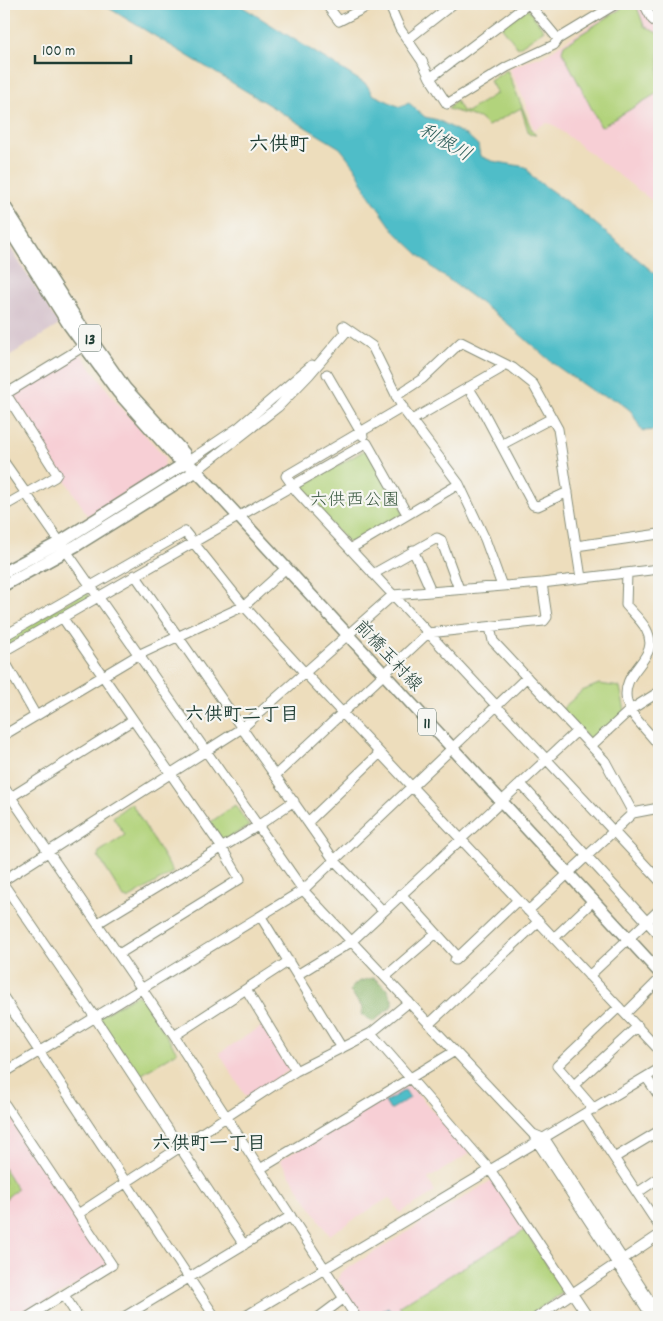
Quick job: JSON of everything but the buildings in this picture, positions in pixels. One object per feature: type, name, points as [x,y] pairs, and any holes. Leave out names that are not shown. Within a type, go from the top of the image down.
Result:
[{"type":"main road","name":"13","points":[[4,205],[6,219],[88,343],[125,388],[184,453],[187,462]]},
{"type":"main road","name":"前橋玉村線","points":[[187,462],[659,972]]},
{"type":"main road","points":[[4,585],[64,547],[187,462]]},
{"type":"main road","points":[[4,572],[64,547],[196,471]]},
{"type":"street","points":[[326,4],[339,21],[372,4]]},
{"type":"street","points":[[389,4],[407,40],[422,61],[445,103],[448,104],[507,67],[554,45],[558,39],[616,4]]},
{"type":"street","points":[[407,40],[452,4]]},
{"type":"street","points":[[430,78],[528,4],[558,39]]},
{"type":"street","points":[[644,4],[652,19],[659,25]]},
{"type":"street","points":[[343,326],[372,346],[403,408],[459,484],[485,539],[502,586]]},
{"type":"street","points":[[187,462],[233,432],[285,390],[321,355],[343,326]]},
{"type":"street","points":[[196,471],[247,433],[288,398],[345,333],[343,326]]},
{"type":"street","points":[[396,396],[422,379],[461,342],[513,368],[533,384],[559,432],[581,578]]},
{"type":"street","points":[[4,506],[27,494],[57,474],[4,393],[88,343]]},
{"type":"street","points":[[412,420],[500,369],[504,364]]},
{"type":"street","points":[[327,374],[408,514]]},
{"type":"street","points":[[468,387],[533,505],[538,506],[568,492]]},
{"type":"street","points":[[403,408],[286,476],[292,486],[373,574],[547,757],[659,880]]},
{"type":"street","points":[[501,445],[552,418]]},
{"type":"street","points":[[4,650],[366,443]]},
{"type":"street","points":[[4,462],[303,890],[541,1141],[620,1262],[652,1317]]},
{"type":"street","points":[[350,549],[459,484]]},
{"type":"street","points":[[4,636],[185,532],[244,606],[304,672],[659,1050]]},
{"type":"street","points":[[576,546],[659,534]]},
{"type":"street","points":[[373,574],[434,538],[439,538],[459,584],[459,589]]},
{"type":"street","points":[[413,550],[429,586],[429,591]]},
{"type":"street","points":[[4,735],[138,655],[244,606],[285,569]]},
{"type":"street","points":[[4,880],[242,728],[393,595],[542,583],[659,569]]},
{"type":"street","points":[[627,573],[626,605],[647,630],[650,648],[645,660],[630,677],[626,686],[627,701],[630,710],[659,746]]},
{"type":"street","points":[[136,575],[334,860],[383,911]]},
{"type":"street","points":[[279,772],[428,633],[544,621],[547,617],[542,583]]},
{"type":"street","points":[[62,617],[222,848],[240,879],[119,954]]},
{"type":"street","points":[[490,627],[493,641],[592,746],[611,770],[633,813]]},
{"type":"street","points":[[650,648],[659,645]]},
{"type":"street","points":[[4,660],[36,716]]},
{"type":"street","points":[[4,1072],[303,890],[410,786],[527,677]]},
{"type":"street","points":[[592,746],[630,710],[659,692]]},
{"type":"street","points":[[10,797],[133,720]]},
{"type":"street","points":[[297,975],[351,942],[460,838],[577,731]]},
{"type":"street","points":[[308,822],[380,754]]},
{"type":"street","points":[[520,783],[659,935]]},
{"type":"street","points":[[4,787],[174,1036],[356,1317]]},
{"type":"street","points":[[98,923],[258,826],[294,801]]},
{"type":"street","points":[[528,911],[633,813],[659,808]]},
{"type":"street","points":[[4,885],[94,1016],[244,1245]]},
{"type":"street","points":[[401,894],[456,958],[518,900]]},
{"type":"street","points":[[554,938],[594,900]]},
{"type":"street","points":[[589,976],[659,910]]},
{"type":"street","points":[[260,917],[342,1048]]},
{"type":"street","points":[[430,1024],[538,922]]},
{"type":"street","points":[[385,978],[436,933]]},
{"type":"street","points":[[174,1036],[289,962]]},
{"type":"street","points":[[594,1109],[557,1066],[659,980]]},
{"type":"street","points":[[246,989],[296,1071]]},
{"type":"street","points":[[4,998],[215,1317]]},
{"type":"street","points":[[78,1214],[296,1071],[371,1033],[409,1002]]},
{"type":"street","points":[[574,1085],[638,1026]]},
{"type":"street","points":[[371,1033],[491,1171],[588,1317]]},
{"type":"street","points":[[260,1169],[455,1051]]},
{"type":"street","points":[[244,1317],[659,1069]]},
{"type":"street","points":[[646,1077],[659,1096]]},
{"type":"street","points":[[4,1103],[112,1265],[28,1317]]},
{"type":"street","points":[[585,1114],[659,1226]]},
{"type":"street","points":[[614,1158],[659,1131]]},
{"type":"street","points":[[637,1193],[659,1178]]},
{"type":"street","points":[[130,1316],[291,1216]]},
{"type":"street","points":[[537,1317],[659,1235]]},
{"type":"street","points":[[620,1262],[659,1315]]},
{"type":"street","points":[[64,1295],[78,1317]]},
{"type":"street","points":[[318,1317],[343,1299]]},
{"type":"shaded area","points":[[624,4],[641,4],[659,28],[659,206],[552,124],[546,123],[534,129],[525,102],[509,68],[538,57],[540,58]]},
{"type":"shaded area","points":[[4,238],[59,325],[4,359]]},
{"type":"shaded area","points":[[80,353],[121,408],[165,457],[164,468],[88,516],[13,398],[14,394]]},
{"type":"shaded area","points":[[262,1026],[290,1070],[246,1097],[219,1053]]},
{"type":"shaded area","points":[[406,1085],[410,1085],[470,1153],[428,1179],[435,1192],[400,1213],[390,1197],[329,1235],[280,1160]]},
{"type":"shaded area","points":[[4,1106],[107,1263],[104,1268],[22,1317],[4,1317]]},
{"type":"shaded area","points":[[492,1180],[566,1290],[564,1294],[529,1317],[362,1317],[338,1280],[340,1273]]},
{"type":"green space","points":[[628,4],[636,4],[644,26],[659,34],[659,92],[601,127],[562,51],[564,45]]},
{"type":"green space","points":[[527,8],[544,30],[518,48],[501,26]]},
{"type":"green space","points":[[507,70],[532,131],[536,135],[529,134],[521,108],[488,126],[479,118],[448,109],[456,101],[462,111],[467,112],[497,93],[490,81]]},
{"type":"green space","name":"六供西公園","points":[[365,450],[368,451],[403,511],[401,515],[352,543],[348,542],[300,491],[301,487]]},
{"type":"green space","points":[[86,592],[90,598],[4,647],[4,639]]},
{"type":"green space","points":[[599,684],[620,687],[625,711],[594,740],[590,740],[563,712],[563,708],[582,691]]},
{"type":"green space","points":[[131,803],[173,872],[128,899],[124,898],[98,856],[99,852],[125,835],[113,817]]},
{"type":"green space","points":[[235,805],[249,826],[223,841],[220,840],[208,824]]},
{"type":"green space","points":[[374,978],[387,989],[393,1002],[391,1007],[373,1022],[362,1015],[362,1007],[350,991],[357,983]]},
{"type":"green space","points":[[136,995],[142,998],[177,1052],[136,1078],[99,1017]]},
{"type":"green space","points":[[4,1168],[17,1189],[4,1200]]},
{"type":"green space","points":[[525,1230],[564,1292],[527,1317],[406,1317],[399,1306]]},
{"type":"water","name":"利根川","points":[[102,4],[238,4],[367,85],[372,94],[400,107],[409,103],[425,117],[438,120],[469,137],[478,145],[480,156],[492,161],[526,167],[532,177],[584,214],[659,277],[659,430],[642,431],[631,411],[617,400],[595,393],[555,365],[501,318],[434,269],[395,232],[368,194],[355,167],[340,148]]},
{"type":"water","points":[[405,1090],[410,1098],[390,1110],[385,1102]]},
{"type":"water","points":[[388,1307],[395,1317],[371,1317]]},
{"type":"district","name":"六供町","points":[[279,143]]},
{"type":"district","name":"六供町二丁目","points":[[242,713]]},
{"type":"district","name":"六供町一丁目","points":[[209,1142]]}]
